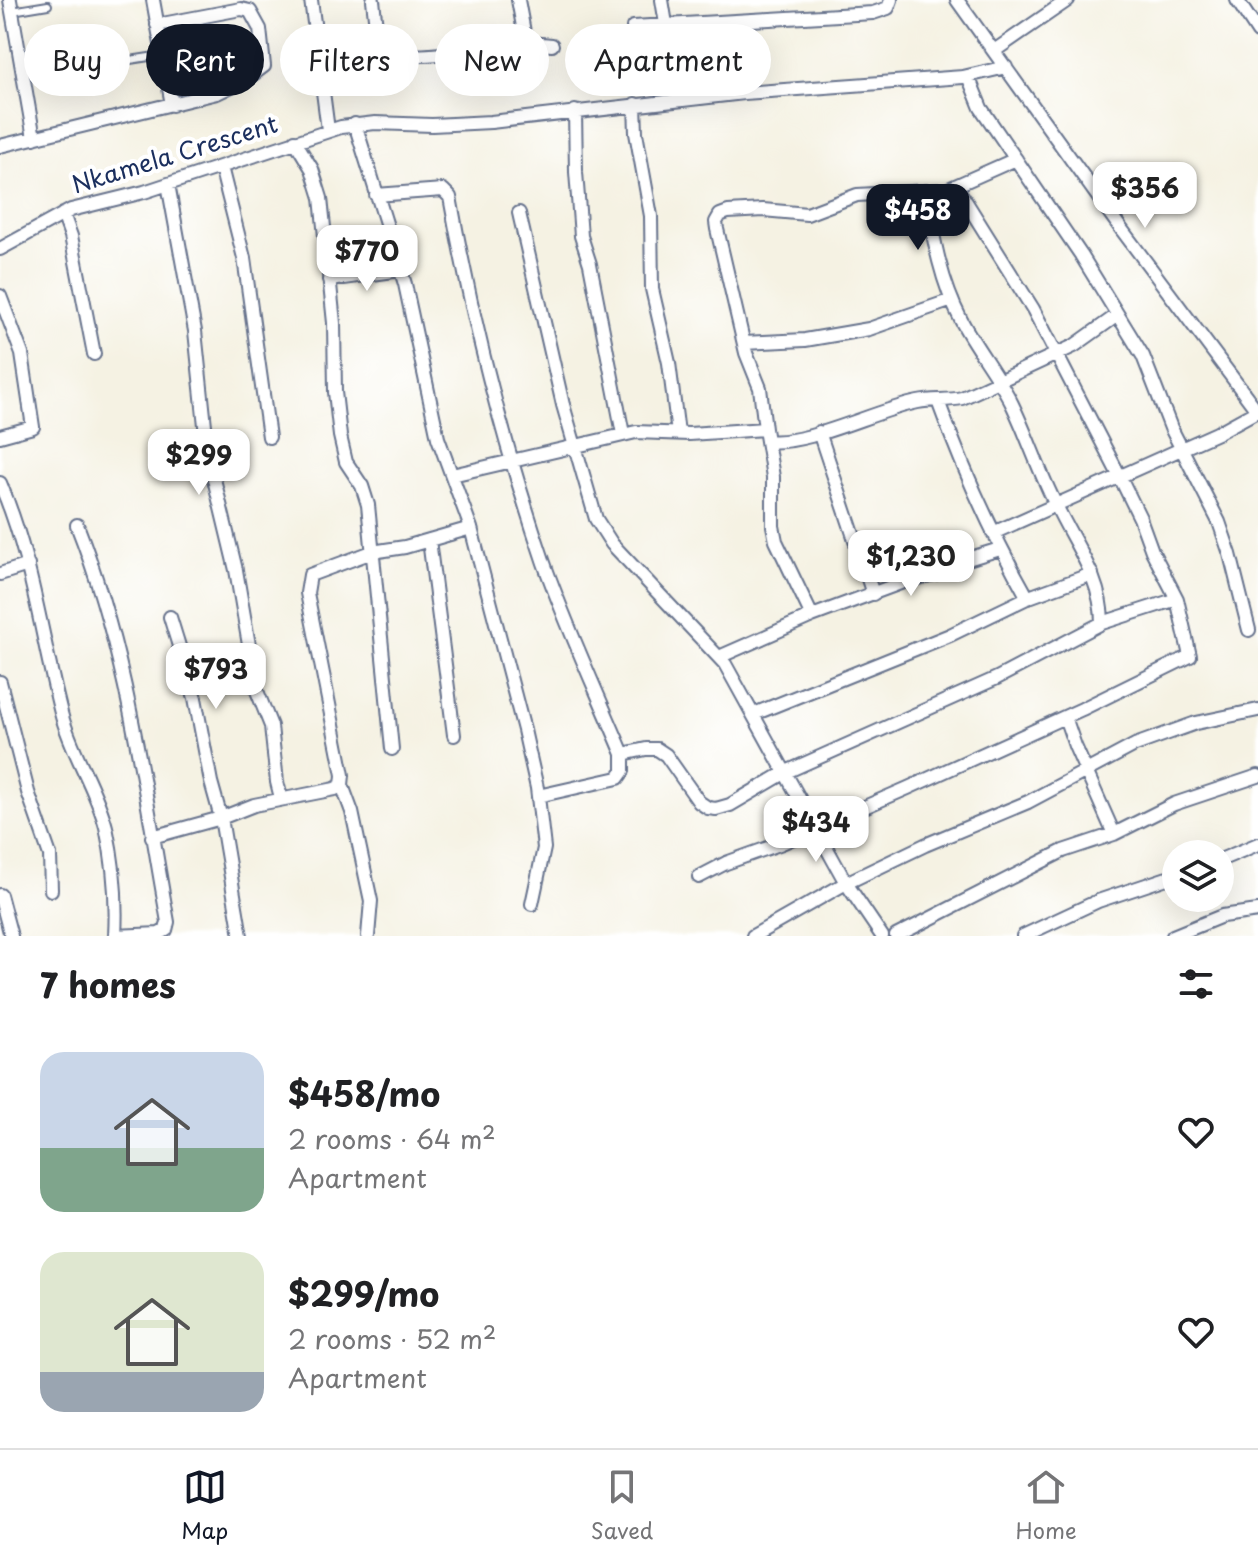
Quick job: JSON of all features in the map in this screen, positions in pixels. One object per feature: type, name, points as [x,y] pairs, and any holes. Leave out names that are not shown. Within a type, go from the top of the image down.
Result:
[{"type":"street","points":[[153,0],[157,24]]},
{"type":"street","points":[[311,0],[328,130]]},
{"type":"street","points":[[373,0],[383,44],[389,51],[397,54],[435,54]]},
{"type":"street","points":[[518,0],[524,24]]},
{"type":"street","points":[[662,0],[666,24],[873,13],[888,8],[891,0]]},
{"type":"street","points":[[957,0],[1119,226],[1258,411],[1182,449],[993,533]]},
{"type":"street","points":[[994,51],[1068,0]]},
{"type":"street","points":[[1237,0],[1258,32]]},
{"type":"street","points":[[10,5],[34,138]]},
{"type":"street","points":[[162,24],[241,9],[254,15],[258,24]]},
{"type":"street","name":"Nkamela Crescent","points":[[0,249],[63,214],[355,124],[463,124],[789,88],[968,76],[1006,67]]},
{"type":"street","points":[[968,76],[981,108],[1081,255],[1143,356],[1171,428],[1219,522],[1249,630]]},
{"type":"street","points":[[170,96],[172,105]]},
{"type":"street","points":[[0,146],[204,96]]},
{"type":"street","points":[[635,104],[636,133],[651,216],[652,289],[669,363],[678,433]]},
{"type":"street","points":[[575,111],[581,236],[590,264],[623,434]]},
{"type":"street","points":[[355,124],[401,270],[438,438],[471,528],[524,730],[538,796],[544,848],[532,904]]},
{"type":"street","points":[[298,140],[317,184],[334,323],[335,392],[340,436],[346,462],[362,486],[368,505],[392,749]]},
{"type":"street","points":[[812,616],[776,541],[773,477],[760,388],[744,343],[716,222],[720,215],[728,212],[763,210],[807,214],[857,195],[956,186],[1016,159]]},
{"type":"street","points":[[221,167],[244,258],[269,437]]},
{"type":"street","points":[[168,184],[195,331],[208,454],[236,570],[257,691],[271,726],[281,798]]},
{"type":"street","points":[[699,877],[1065,717],[1190,656],[1177,599],[1119,475],[1033,309],[956,186]]},
{"type":"street","points":[[376,195],[443,190],[450,197],[462,263],[512,462],[568,626],[623,754],[623,771],[618,778],[538,796]]},
{"type":"street","points":[[925,191],[940,270],[952,300],[969,335],[1011,403],[1055,504],[1085,557],[1102,608],[1102,623]]},
{"type":"street","points":[[519,213],[573,445],[590,501],[606,536],[719,657],[754,714],[846,883],[882,936]]},
{"type":"street","points":[[63,214],[71,236],[94,354]]},
{"type":"street","points":[[329,280],[401,270]]},
{"type":"street","points":[[0,296],[22,354],[33,427],[0,436]]},
{"type":"street","points":[[744,343],[805,340],[869,329],[952,300]]},
{"type":"street","points":[[452,475],[573,445],[650,431],[766,435],[791,441],[917,402],[962,398],[1090,337],[1116,316]]},
{"type":"street","points":[[938,401],[952,443],[1000,549],[1028,598]]},
{"type":"street","points":[[819,432],[873,594]]},
{"type":"street","points":[[0,483],[28,565],[61,716],[105,826],[116,887],[115,936],[159,934],[166,930],[168,922],[133,716],[91,561],[77,525]]},
{"type":"street","points":[[368,936],[371,901],[352,812],[342,785],[343,775],[307,584],[310,575],[372,552],[471,528]]},
{"type":"street","points":[[429,540],[454,735]]},
{"type":"street","points":[[719,657],[812,616],[1000,549]]},
{"type":"street","points":[[0,574],[28,565]]},
{"type":"street","points":[[754,714],[1092,574]]},
{"type":"street","points":[[623,754],[657,749],[666,755],[699,802],[716,809],[730,805],[786,772],[988,683],[1102,623],[1177,599]]},
{"type":"street","points":[[170,617],[195,698],[221,818],[241,936]]},
{"type":"street","points":[[0,682],[28,792],[50,855],[51,890]]},
{"type":"street","points":[[753,936],[846,883],[925,845],[1028,802],[1135,745],[1196,723],[1258,710]]},
{"type":"street","points":[[1065,717],[1114,834]]},
{"type":"street","points":[[896,936],[1063,851],[1114,834],[1174,804],[1258,776]]},
{"type":"street","points":[[152,837],[281,798],[335,789],[342,785]]},
{"type":"street","points":[[1234,854],[1258,844]]},
{"type":"street","points":[[1023,936],[1098,901],[1162,880]]},
{"type":"street","points":[[0,895],[11,936]]},
{"type":"street","points":[[1173,936],[1222,916],[1258,911]]},
{"type":"lane","points":[[10,5],[48,5]]},
{"type":"lane","points":[[130,60],[146,58]]}]
